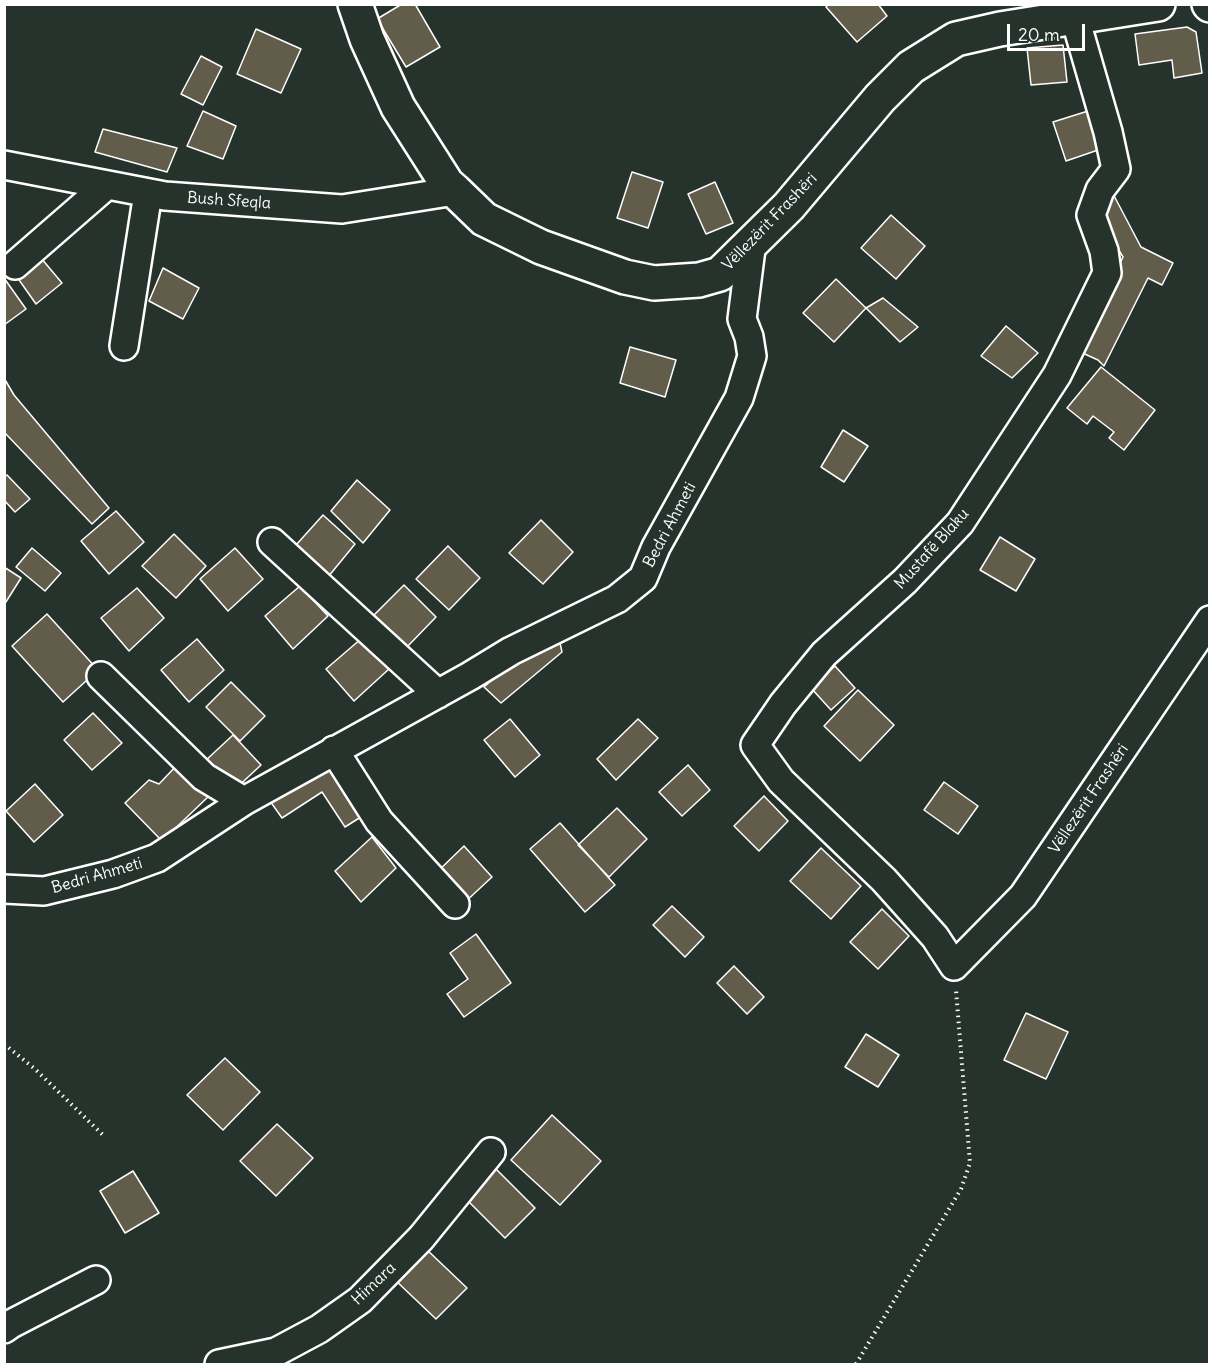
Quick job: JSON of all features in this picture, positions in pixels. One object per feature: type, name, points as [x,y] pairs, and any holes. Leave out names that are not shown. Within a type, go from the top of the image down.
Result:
[{"type":"street","name":"Vëllezërit Frashëri","points":[[355,4],[363,29],[398,107],[447,184],[455,192],[484,219],[541,247],[625,277],[654,284],[699,280],[720,274],[789,206],[880,98],[910,67],[956,39],[978,33],[1158,4]]},
{"type":"street","name":"Mustafë Blaku","points":[[954,966],[935,937],[884,880],[781,781],[755,746],[783,704],[824,654],[905,581],[960,523],[1057,375],[1107,273],[1104,251],[1091,215],[1100,190],[1116,169],[1108,132],[1075,18]]},
{"type":"street","name":"Bush Sfeqla","points":[[4,165],[165,196],[342,209],[455,192]]},
{"type":"street","points":[[15,265],[107,185]]},
{"type":"street","points":[[124,346],[148,193]]},
{"type":"street","name":"Bedri Ahmeti","points":[[4,889],[44,891],[113,874],[157,858],[244,801],[511,651],[617,599],[643,578],[656,547],[739,398],[752,356],[749,337],[742,319],[752,241]]},
{"type":"street","points":[[272,542],[438,694]]},
{"type":"street","name":"Vëllezërit Frashëri","points":[[954,966],[1023,896],[1209,620]]},
{"type":"street","points":[[101,676],[204,777],[244,801]]},
{"type":"street","points":[[334,750],[379,820],[455,904]]},
{"type":"street","name":"Himara","points":[[219,1365],[276,1352],[319,1329],[360,1300],[421,1238],[491,1152]]},
{"type":"street","points":[[4,1329],[96,1280]]},
{"type":"path","points":[[856,1365],[961,1189],[970,1163],[954,966]]},
{"type":"path","points":[[4,1044],[35,1069],[104,1136]]},
{"type":"building","points":[[402,4],[415,4],[440,47],[406,67],[377,19]]},
{"type":"building","points":[[829,4],[878,4],[887,16],[857,42],[826,7]]},
{"type":"building","points":[[1187,27],[1196,32],[1202,73],[1174,78],[1172,60],[1139,65],[1135,34]]},
{"type":"building","points":[[256,29],[301,49],[281,93],[237,74]]},
{"type":"building","points":[[1063,45],[1067,82],[1031,85],[1027,48]]},
{"type":"building","points":[[201,56],[222,67],[203,105],[181,94]]},
{"type":"building","points":[[203,111],[236,126],[223,159],[187,146]]},
{"type":"building","points":[[1088,111],[1101,149],[1066,161],[1053,122]]},
{"type":"building","points":[[103,129],[177,148],[167,172],[95,152]]},
{"type":"building","points":[[632,172],[663,182],[648,228],[617,218]]},
{"type":"building","points":[[715,182],[733,223],[706,234],[688,194]]},
{"type":"building","points":[[1111,190],[1141,247],[1173,263],[1162,285],[1148,278],[1104,366],[1098,360],[1078,351],[1123,257],[1098,216]]},
{"type":"building","points":[[891,215],[925,246],[896,279],[861,248]]},
{"type":"building","points":[[41,258],[62,283],[36,304],[17,277]]},
{"type":"building","points":[[163,268],[199,288],[183,319],[149,301]]},
{"type":"building","points":[[4,278],[26,309],[4,325]]},
{"type":"building","points":[[836,279],[866,308],[834,342],[803,313]]},
{"type":"building","points":[[883,298],[918,327],[900,342],[866,308]]},
{"type":"building","points":[[1006,326],[1038,353],[1012,378],[981,356]]},
{"type":"building","points":[[630,347],[676,360],[665,397],[620,383]]},
{"type":"building","points":[[1101,367],[1155,410],[1124,450],[1109,438],[1114,432],[1093,416],[1087,424],[1067,408]]},
{"type":"building","points":[[4,378],[14,395],[109,508],[92,524],[4,432]]},
{"type":"building","points":[[843,430],[868,446],[844,482],[821,467]]},
{"type":"building","points":[[7,475],[30,499],[15,512],[4,500],[4,477]]},
{"type":"building","points":[[357,480],[390,510],[363,543],[331,511]]},
{"type":"building","points":[[116,511],[144,542],[109,574],[81,541]]},
{"type":"building","points":[[323,515],[355,544],[328,577],[296,545]]},
{"type":"building","points":[[541,520],[573,552],[543,584],[509,553]]},
{"type":"building","points":[[174,534],[206,566],[176,598],[142,566]]},
{"type":"building","points":[[1000,537],[1035,559],[1016,591],[980,570]]},
{"type":"building","points":[[448,546],[480,578],[449,610],[416,579]]},
{"type":"building","points":[[32,548],[61,573],[45,591],[16,567]]},
{"type":"building","points":[[235,548],[263,579],[228,611],[200,579]]},
{"type":"building","points":[[4,567],[21,578],[4,605]]},
{"type":"building","points":[[404,585],[436,617],[405,649],[371,618]]},
{"type":"building","points":[[300,586],[328,616],[293,649],[265,616]]},
{"type":"building","points":[[137,588],[164,618],[129,651],[101,618]]},
{"type":"building","points":[[47,614],[98,670],[63,702],[12,646]]},
{"type":"building","points":[[558,634],[562,652],[501,703],[484,687],[532,645]]},
{"type":"building","points":[[362,638],[389,669],[354,701],[326,669]]},
{"type":"building","points":[[197,639],[224,670],[189,702],[161,670]]},
{"type":"building","points":[[835,666],[855,688],[831,710],[811,688]]},
{"type":"building","points":[[231,682],[265,716],[240,741],[206,707]]},
{"type":"building","points":[[858,690],[894,725],[860,761],[824,726]]},
{"type":"building","points":[[93,713],[122,743],[92,770],[64,740]]},
{"type":"building","points":[[510,719],[540,755],[515,777],[484,740]]},
{"type":"building","points":[[638,719],[658,738],[616,780],[597,759]]},
{"type":"building","points":[[233,735],[261,765],[232,792],[204,762]]},
{"type":"building","points":[[329,762],[364,815],[345,827],[322,792],[282,818],[270,801]]},
{"type":"building","points":[[179,763],[210,795],[162,841],[125,803],[149,780],[159,784]]},
{"type":"building","points":[[688,765],[710,790],[682,816],[659,792]]},
{"type":"building","points":[[944,782],[978,806],[958,834],[924,810]]},
{"type":"building","points":[[35,784],[63,815],[34,842],[6,811]]},
{"type":"building","points":[[764,796],[788,821],[759,851],[734,826]]},
{"type":"building","points":[[617,808],[647,839],[609,877],[578,845]]},
{"type":"building","points":[[560,823],[615,885],[585,912],[530,849]]},
{"type":"building","points":[[372,837],[396,868],[361,902],[335,871]]},
{"type":"building","points":[[464,846],[492,877],[463,904],[435,874]]},
{"type":"building","points":[[821,848],[861,886],[831,919],[790,881]]},
{"type":"building","points":[[672,906],[704,937],[685,957],[653,925]]},
{"type":"building","points":[[882,909],[909,936],[878,969],[850,942]]},
{"type":"building","points":[[476,934],[511,983],[464,1017],[447,994],[468,979],[450,953]]},
{"type":"building","points":[[734,966],[764,997],[747,1014],[717,983]]},
{"type":"building","points":[[1026,1013],[1068,1032],[1046,1079],[1004,1060]]},
{"type":"building","points":[[866,1034],[899,1055],[878,1087],[845,1067]]},
{"type":"building","points":[[225,1058],[260,1092],[223,1130],[187,1095]]},
{"type":"building","points":[[552,1115],[601,1161],[560,1205],[511,1160]]},
{"type":"building","points":[[277,1124],[313,1158],[276,1196],[240,1161]]},
{"type":"building","points":[[495,1168],[535,1208],[505,1238],[465,1198]]},
{"type":"building","points":[[133,1171],[159,1213],[125,1233],[100,1191]]},
{"type":"building","points":[[425,1248],[467,1288],[436,1319],[394,1279]]}]
